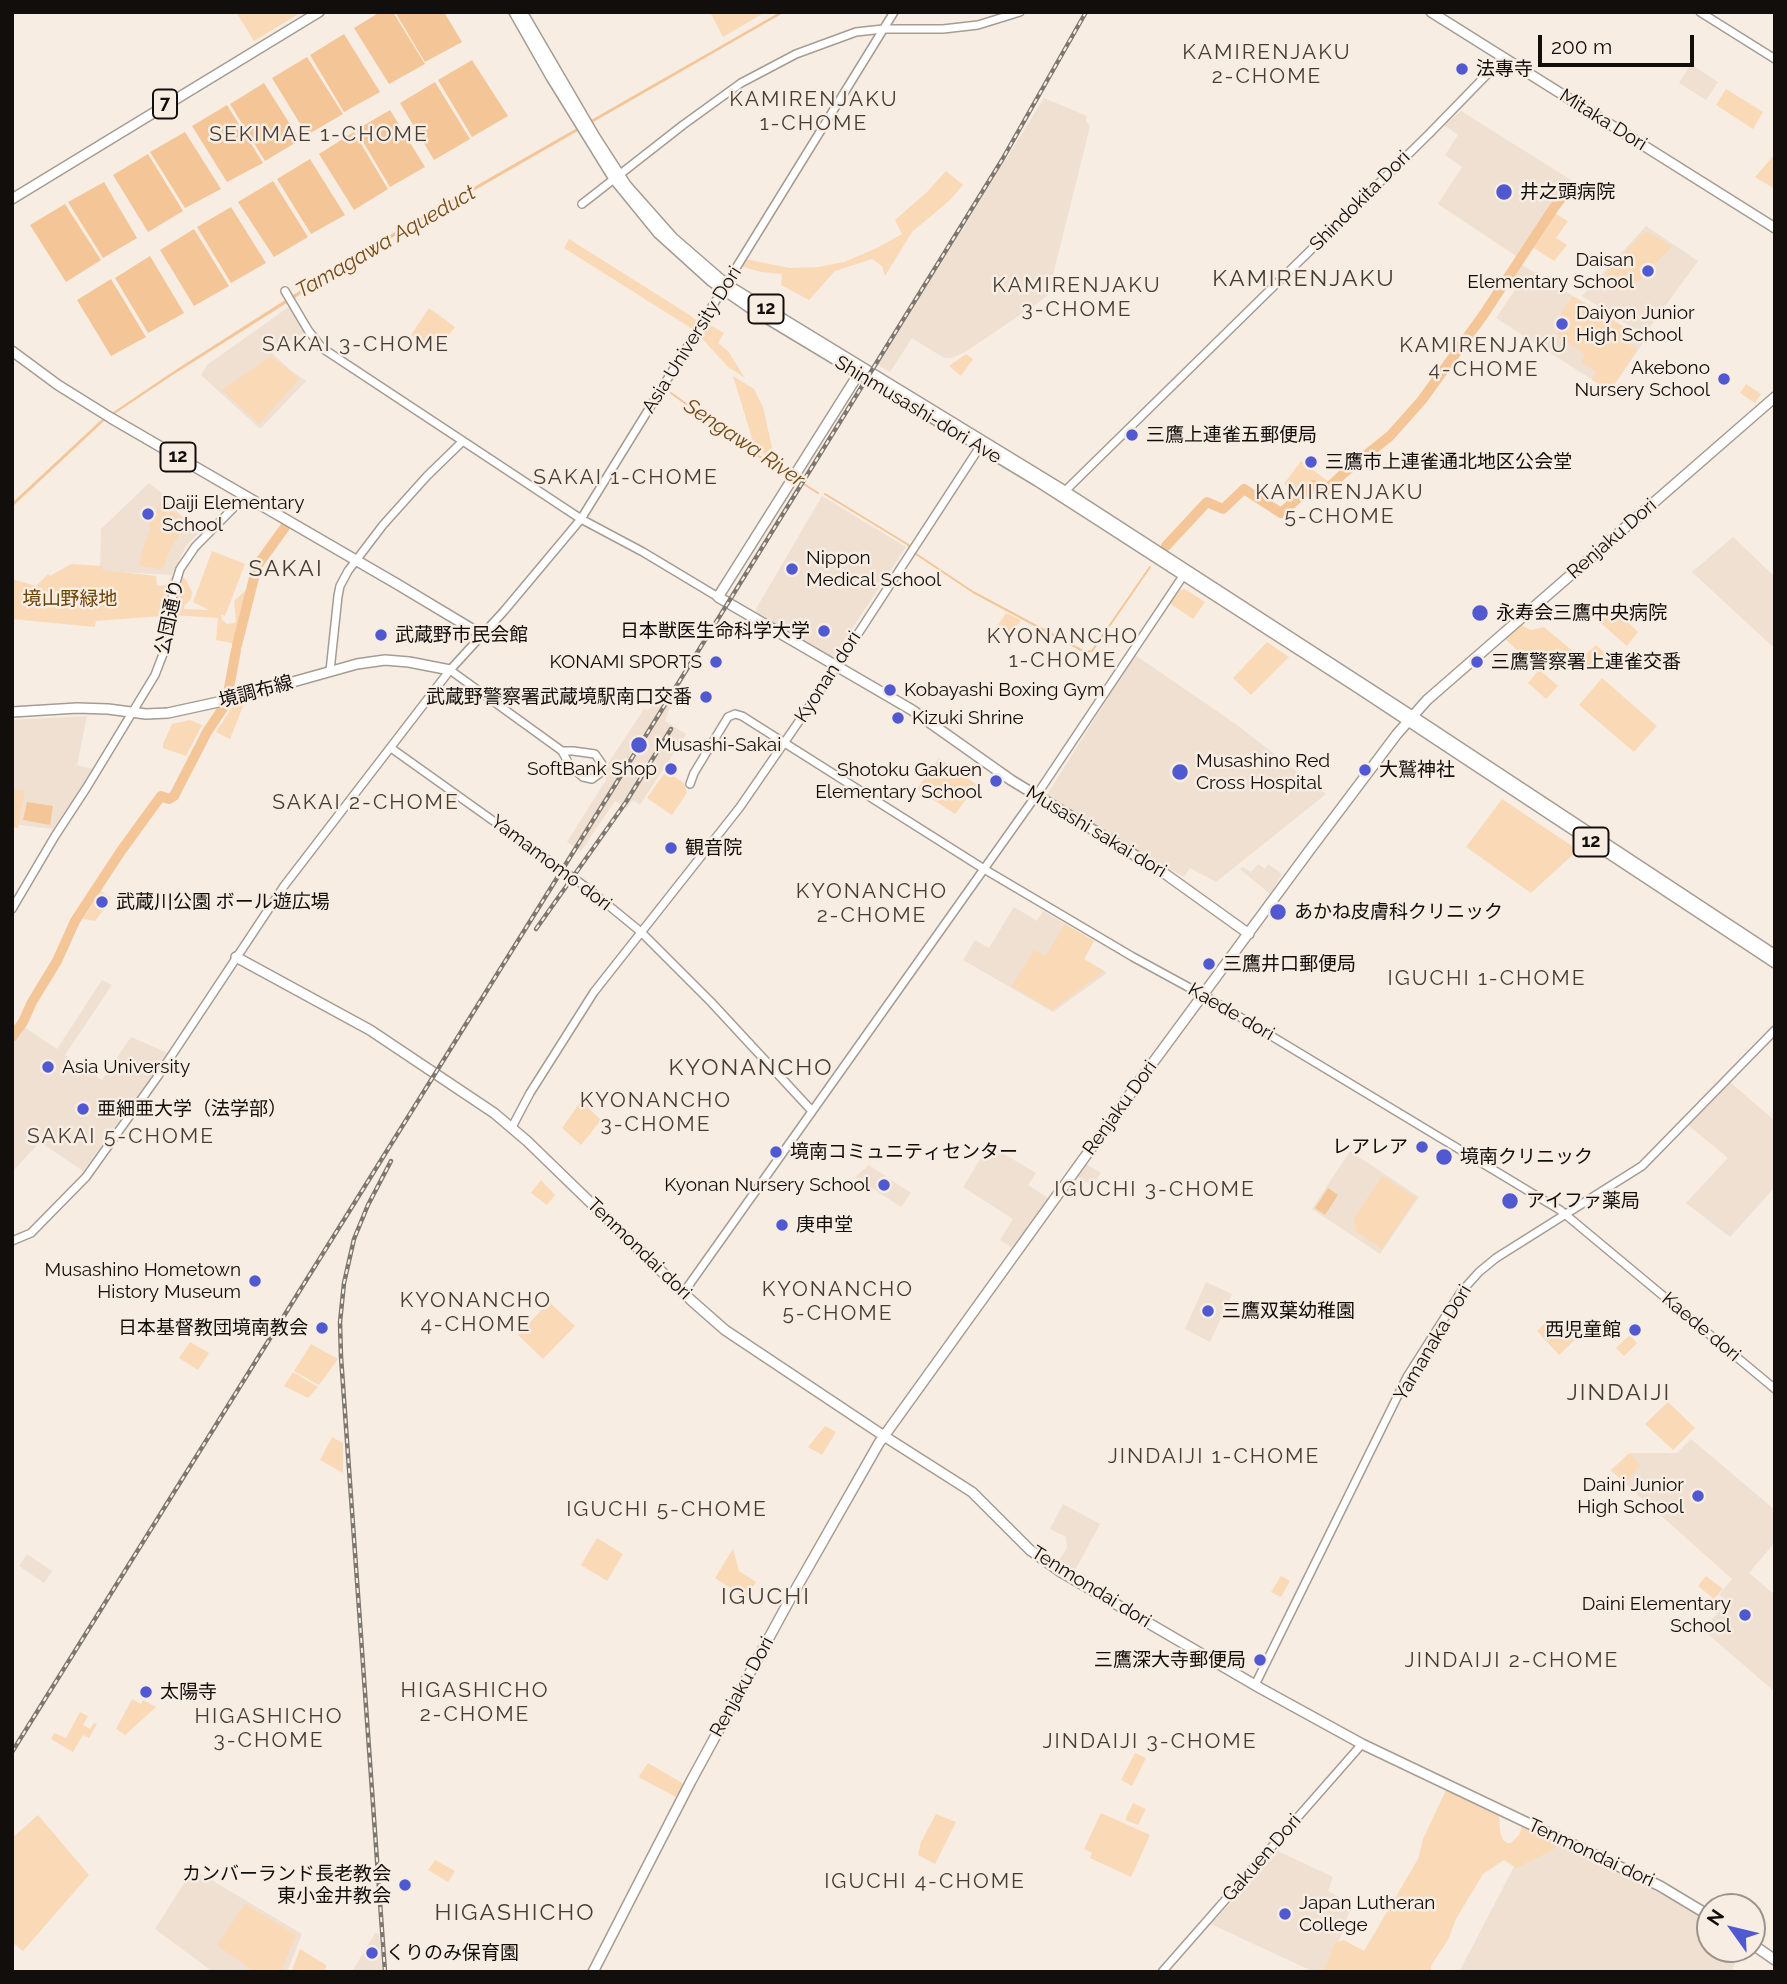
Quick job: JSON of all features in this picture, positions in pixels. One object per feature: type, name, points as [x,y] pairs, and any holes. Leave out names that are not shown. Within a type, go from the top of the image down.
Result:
[{"type":"main road","name":"7","points":[[12,199],[319,12]]},
{"type":"main road","name":"Shinmusashi-dori Ave","points":[[514,12],[635,207],[692,266],[982,444],[1410,718]]},
{"type":"main road","name":"Shinmusashi-dori Ave","points":[[522,12],[581,120]]},
{"type":"main road","name":"Mitaka Dori","points":[[1431,12],[1775,228]]},
{"type":"main road","name":"12","points":[[12,351],[58,385],[106,415],[482,635]]},
{"type":"main road","points":[[718,597],[861,371]]},
{"type":"main road","name":"Renjaku Dori","points":[[593,1972],[691,1781],[816,1553],[884,1436],[1284,884],[1410,718],[1444,683],[1775,397]]},
{"type":"main road","name":"Shinmusashi-dori Ave","points":[[982,444],[1065,491],[1185,573]]},
{"type":"main road","name":"Musashi sakai dori","points":[[718,597],[912,710],[1036,796],[1164,873],[1249,934]]},
{"type":"main road","name":"境調布線","points":[[12,712],[86,708],[156,714],[184,711],[357,664],[385,660],[450,670]]},
{"type":"main road","name":"12","points":[[1410,718],[1775,955]]},
{"type":"main road","name":"12","points":[[1410,718],[1775,963]]},
{"type":"main road","name":"Tenmondai dori","points":[[236,957],[370,1030],[488,1108],[512,1127],[724,1330],[972,1492],[1022,1543],[1048,1563],[1255,1685],[1362,1744],[1660,1886],[1696,1908]]},
{"type":"street","name":"Asia University Dori","points":[[482,635],[582,519],[894,12]]},
{"type":"street","points":[[582,204],[710,105],[759,72],[829,41],[856,32],[883,29],[943,29],[978,25],[1020,12]]},
{"type":"street","points":[[1699,12],[1775,59]]},
{"type":"street","name":"Shindokita Dori","points":[[1065,491],[1504,57]]},
{"type":"street","name":"Musashi sakai dori","points":[[285,291],[322,348],[582,519],[718,597]]},
{"type":"street","points":[[330,671],[340,586],[355,559],[407,499],[463,441]]},
{"type":"street","name":"Kyonan dori","points":[[641,932],[733,816],[837,666],[982,444]]},
{"type":"street","name":"公団通り","points":[[12,909],[155,675],[165,651],[173,592],[180,569],[195,547],[245,496]]},
{"type":"street","points":[[684,1292],[1036,796],[1185,573]]},
{"type":"street","points":[[12,1241],[31,1233],[86,1177],[158,1076],[284,886],[450,670],[482,635]]},
{"type":"street","points":[[450,670],[562,751],[575,772],[583,778],[592,779],[600,773],[602,764],[595,754],[562,751]]},
{"type":"street","name":"Kaede dori","points":[[690,784],[728,717],[741,716],[984,869],[1203,995],[1566,1214],[1775,1389]]},
{"type":"street","name":"Yamamomo dori","points":[[391,748],[586,887],[641,932]]},
{"type":"street","points":[[567,760],[573,751]]},
{"type":"street","points":[[512,1127],[575,1019],[641,932],[812,1111]]},
{"type":"street","name":"Yamanaka Dori","points":[[1255,1685],[1408,1377],[1461,1292],[1496,1258],[1642,1166],[1775,1030]]},
{"type":"street","name":"Gakuen Dori","points":[[1162,1972],[1362,1744]]},
{"type":"shaded area","points":[[380,12],[393,12],[425,64],[389,84],[354,28]]},
{"type":"shaded area","points":[[395,12],[444,12],[462,42],[425,62]]},
{"type":"shaded area","points":[[780,12],[785,12],[374,248],[171,376],[104,421],[12,507],[12,503],[100,421],[174,371],[390,235]]},
{"type":"shaded area","points":[[344,34],[380,92],[344,112],[310,55]]},
{"type":"shaded area","points":[[307,57],[343,114],[307,135],[272,78]]},
{"type":"shaded area","points":[[472,60],[508,116],[472,137],[438,80]]},
{"type":"shaded area","points":[[1691,64],[1718,82],[1706,100],[1679,83]]},
{"type":"shaded area","points":[[435,82],[470,139],[434,160],[400,103]]},
{"type":"shaded area","points":[[264,83],[300,140],[265,161],[230,104]]},
{"type":"shaded area","points":[[1044,98],[1087,116],[1086,121],[1090,126],[1048,295],[965,352],[951,358],[944,358],[912,338],[890,372],[878,365]]},
{"type":"shaded area","points":[[227,105],[263,163],[227,182],[192,126]]},
{"type":"shaded area","points":[[390,110],[425,167],[390,187],[356,130]]},
{"type":"shaded area","name":"井之頭病院","points":[[1461,111],[1571,180],[1519,258],[1438,204],[1462,167],[1445,155],[1458,135],[1444,125]]},
{"type":"shaded area","points":[[185,132],[221,189],[185,208],[150,152]]},
{"type":"shaded area","points":[[354,132],[388,189],[354,210],[319,154]]},
{"type":"shaded area","points":[[148,154],[183,211],[148,232],[113,175]]},
{"type":"shaded area","points":[[310,159],[345,215],[311,234],[277,179]]},
{"type":"shaded area","points":[[273,181],[308,237],[274,257],[238,202]]},
{"type":"shaded area","points":[[104,182],[137,238],[103,258],[68,202]]},
{"type":"shaded area","points":[[65,204],[101,260],[66,282],[30,225]]},
{"type":"shaded area","points":[[231,207],[266,263],[231,283],[197,227]]},
{"type":"shaded area","name":"Daisan Elementary School","points":[[1646,226],[1698,261],[1644,335],[1582,296]]},
{"type":"shaded area","points":[[194,229],[229,286],[194,306],[160,250]]},
{"type":"shaded area","points":[[150,256],[184,313],[148,333],[115,278]]},
{"type":"shaded area","name":"Daiyon Junior High School","points":[[1519,263],[1645,340],[1610,391],[1496,318],[1515,290],[1506,283]]},
{"type":"shaded area","points":[[111,279],[146,337],[111,356],[77,300]]},
{"type":"shaded area","points":[[290,306],[306,332],[271,352],[306,381],[259,428],[201,375],[207,365]]},
{"type":"shaded area","name":"Daiji Elementary School","points":[[149,483],[200,532],[186,546],[172,575],[100,571],[101,529]]},
{"type":"shaded area","points":[[822,496],[906,547],[834,656],[830,657],[757,614],[756,609]]},
{"type":"shaded area","points":[[1733,537],[1775,577],[1775,643],[1772,646],[1692,572]]},
{"type":"shaded area","name":"Musashino Red Cross Hospital","points":[[1135,655],[1237,725],[1326,794],[1216,882],[1190,868],[1184,877],[1046,796]]},
{"type":"shaded area","points":[[658,700],[670,707],[665,721],[686,734],[640,805],[633,800],[627,808],[615,801],[581,851],[567,842],[606,780],[605,768],[644,709],[648,710]]},
{"type":"shaded area","points":[[87,716],[77,765],[93,769],[53,829],[12,824],[12,720]]},
{"type":"shaded area","points":[[27,802],[53,806],[50,825],[23,820]]},
{"type":"shaded area","points":[[1258,864],[1265,869],[1268,864],[1282,874],[1270,894],[1240,869],[1243,867],[1251,872]]},
{"type":"shaded area","points":[[1014,907],[1037,921],[1043,911],[1094,941],[1084,959],[1107,973],[1053,1012],[963,960],[975,940],[989,948]]},
{"type":"shaded area","name":"Asia University","points":[[102,980],[112,985],[65,1055],[102,1080],[131,1037],[168,1053],[83,1171],[40,1142],[12,1172],[12,1041],[24,1027],[57,1049]]},
{"type":"shaded area","points":[[1730,1082],[1775,1121],[1775,1187],[1730,1237],[1686,1203],[1728,1158],[1688,1125]]},
{"type":"shaded area","points":[[989,1145],[1036,1173],[1028,1185],[1050,1199],[1014,1249],[1000,1240],[1013,1219],[963,1187]]},
{"type":"shaded area","points":[[1350,1151],[1419,1197],[1380,1254],[1312,1209]]},
{"type":"shaded area","points":[[1084,1163],[1101,1173],[1092,1186],[1075,1175]]},
{"type":"shaded area","name":"Kyonan Nursery School","points":[[869,1165],[911,1193],[901,1207],[855,1177]]},
{"type":"shaded area","points":[[1328,1188],[1338,1195],[1325,1215],[1315,1208]]},
{"type":"shaded area","name":"三鷹双葉幼稚園","points":[[1206,1282],[1232,1294],[1210,1342],[1185,1329]]},
{"type":"shaded area","name":"Daini Junior High School","points":[[1691,1439],[1775,1510],[1775,1542],[1749,1573],[1775,1595],[1775,1692],[1703,1630],[1728,1601],[1719,1595],[1732,1579],[1610,1470],[1631,1453],[1677,1453]]},
{"type":"shaded area","points":[[1063,1504],[1100,1524],[1074,1572],[1058,1562],[1067,1548],[1066,1537],[1050,1529]]},
{"type":"shaded area","points":[[27,1554],[52,1571],[44,1583],[19,1566]]},
{"type":"shaded area","points":[[1542,1837],[1678,1902],[1696,1914],[1696,1963],[1735,1963],[1732,1972],[1459,1972],[1525,1846]]},
{"type":"shaded area","name":"Japan Lutheran College","points":[[1278,1851],[1333,1877],[1328,1891],[1352,1904],[1328,1972],[1314,1972],[1211,1924]]},
{"type":"shaded area","points":[[193,1869],[302,1934],[287,1972],[213,1972],[155,1929]]},
{"type":"shaded area","name":"くりのみ保育園","points":[[375,1933],[379,1934],[382,1972],[352,1972]]},
{"type":"green space","points":[[236,12],[302,12],[254,41]]},
{"type":"green space","points":[[710,12],[761,12],[762,14],[723,37]]},
{"type":"green space","points":[[1726,89],[1763,112],[1753,129],[1716,105]]},
{"type":"green space","points":[[1775,154],[1775,189],[1755,177]]},
{"type":"green space","points":[[946,171],[963,185],[949,201],[912,232],[885,276],[882,266],[872,259],[835,271],[809,300],[781,285],[782,274],[740,266],[745,259],[790,268],[818,267],[844,262],[877,248],[902,234],[895,220]]},
{"type":"green space","points":[[1553,212],[1568,221],[1556,238],[1567,245],[1554,261],[1531,246]]},
{"type":"green space","points":[[1647,232],[1672,246],[1638,282],[1636,280],[1632,283],[1627,279],[1617,290],[1605,274],[1643,233]]},
{"type":"green space","points":[[569,239],[699,322],[694,330],[564,248]]},
{"type":"green space","points":[[1573,296],[1628,329],[1621,339],[1637,350],[1610,391],[1592,380],[1597,372],[1581,362],[1585,354],[1559,337],[1554,324]]},
{"type":"green space","points":[[429,308],[455,327],[436,352],[411,335]]},
{"type":"green space","points":[[705,322],[724,333],[718,343],[728,351],[745,378],[727,366],[698,334]]},
{"type":"green space","points":[[966,354],[973,359],[961,376],[949,366]]},
{"type":"green space","points":[[271,356],[299,379],[259,424],[222,390]]},
{"type":"green space","points":[[733,376],[754,389],[763,407],[775,461],[755,448]]},
{"type":"green space","points":[[1746,384],[1761,394],[1755,403],[1740,393]]},
{"type":"green space","points":[[1301,461],[1329,482],[1321,489],[1311,483],[1298,494],[1284,484]]},
{"type":"green space","points":[[163,503],[183,520],[181,523],[185,527],[171,547],[163,569],[140,566],[151,527],[148,525]]},
{"type":"green space","name":"境山野緑地","points":[[212,551],[245,564],[225,616],[221,614],[222,620],[227,624],[234,623],[234,601],[246,590],[236,644],[216,640],[218,618],[172,615],[168,608],[164,609],[162,616],[96,621],[95,627],[12,619],[12,579],[36,586],[48,574],[50,576],[71,564],[102,566],[103,570],[156,576],[157,585],[161,586],[177,571],[192,592],[184,609],[209,610],[193,602]]},
{"type":"green space","points":[[1185,589],[1205,602],[1193,619],[1169,603],[1178,591]]},
{"type":"green space","points":[[1610,605],[1638,632],[1627,646],[1595,618]]},
{"type":"green space","points":[[1006,613],[1021,620],[1012,633],[998,625]]},
{"type":"green space","points":[[1518,623],[1531,630],[1544,627],[1575,653],[1585,655],[1596,645],[1606,654],[1592,669],[1587,670],[1574,660],[1565,670],[1552,659],[1541,671],[1558,686],[1546,699],[1528,683],[1539,670],[1503,637]]},
{"type":"green space","points":[[1267,642],[1289,657],[1251,695],[1233,678]]},
{"type":"green space","points":[[1602,678],[1657,726],[1634,752],[1579,705]]},
{"type":"green space","points":[[245,701],[230,739],[216,732],[235,703]]},
{"type":"green space","points":[[190,720],[202,725],[186,756],[163,748],[172,724]]},
{"type":"green space","points":[[939,758],[977,785],[955,814],[917,789]]},
{"type":"green space","points":[[666,771],[684,783],[687,793],[672,815],[647,798]]},
{"type":"green space","points":[[12,789],[25,791],[18,828],[12,827]]},
{"type":"green space","points":[[1502,799],[1578,850],[1531,893],[1466,847]]},
{"type":"green space","points":[[101,891],[111,898],[102,912],[95,921],[83,919]]},
{"type":"green space","points":[[1065,924],[1094,941],[1084,959],[1104,971],[1052,1010],[1012,986],[1034,950],[1046,956]]},
{"type":"green space","points":[[581,1101],[601,1120],[581,1145],[562,1128]]},
{"type":"green space","points":[[1382,1176],[1416,1198],[1382,1249],[1355,1231],[1354,1219]]},
{"type":"green space","points":[[541,1180],[555,1195],[547,1205],[531,1193]]},
{"type":"green space","points":[[549,1302],[575,1326],[543,1359],[518,1335]]},
{"type":"green space","points":[[1562,1318],[1579,1336],[1559,1355],[1537,1331],[1546,1322],[1549,1325],[1554,1320],[1557,1323]]},
{"type":"green space","points":[[1630,1335],[1637,1343],[1624,1356],[1616,1348]]},
{"type":"green space","points":[[190,1342],[209,1353],[198,1370],[179,1358]]},
{"type":"green space","points":[[311,1344],[338,1359],[319,1385],[294,1371]]},
{"type":"green space","points":[[293,1372],[318,1387],[308,1398],[284,1386]]},
{"type":"green space","points":[[1668,1402],[1695,1428],[1673,1450],[1645,1424]]},
{"type":"green space","points":[[825,1426],[836,1432],[822,1455],[808,1447]]},
{"type":"green space","points":[[332,1437],[343,1443],[343,1473],[320,1460]]},
{"type":"green space","points":[[1629,1453],[1641,1465],[1624,1483],[1612,1470]]},
{"type":"green space","points":[[597,1538],[623,1554],[607,1581],[581,1565]]},
{"type":"green space","points":[[733,1549],[739,1571],[756,1582],[746,1598],[715,1578]]},
{"type":"green space","points":[[1281,1576],[1290,1581],[1281,1597],[1271,1592]]},
{"type":"green space","points":[[1706,1576],[1723,1589],[1714,1599],[1698,1586]]},
{"type":"green space","points":[[132,1699],[141,1704],[143,1700],[156,1707],[125,1735],[116,1729]]},
{"type":"green space","points":[[80,1712],[88,1716],[83,1725],[90,1729],[94,1723],[97,1724],[89,1738],[83,1735],[73,1752],[51,1739],[54,1733],[66,1738]]},
{"type":"green space","points":[[1135,1753],[1146,1758],[1132,1786],[1121,1780]]},
{"type":"green space","points":[[648,1763],[684,1784],[676,1797],[640,1778]]},
{"type":"green space","points":[[1447,1788],[1499,1811],[1500,1832],[1507,1843],[1511,1843],[1519,1835],[1522,1827],[1562,1843],[1516,1868],[1504,1860],[1483,1874],[1431,1966],[1431,1972],[1323,1972],[1335,1943],[1344,1940],[1364,1951],[1418,1859],[1423,1839]]},
{"type":"green space","points":[[1133,1803],[1146,1809],[1138,1825],[1125,1820]]},
{"type":"green space","points":[[1101,1813],[1150,1835],[1131,1877],[1090,1858],[1092,1853],[1084,1849]]},
{"type":"green space","points":[[936,1814],[956,1822],[935,1864],[918,1855],[921,1842]]},
{"type":"green space","points":[[38,1815],[89,1875],[23,1951],[12,1942],[12,1838]]},
{"type":"green space","points":[[435,1860],[455,1871],[448,1882],[428,1870]]},
{"type":"green space","points":[[245,1904],[296,1935],[280,1972],[255,1972],[217,1945]]},
{"type":"green space","points":[[300,1949],[326,1965],[326,1968],[320,1972],[292,1970]]},
{"type":"waterway","name":"Sengawa River","points":[[1166,546],[1207,502],[1223,509],[1244,489],[1281,513],[1313,485],[1324,492],[1390,436],[1422,400],[1570,187]]},
{"type":"waterway","name":"Sengawa River","points":[[671,393],[755,454],[791,476]]},
{"type":"waterway","name":"Sengawa River","points":[[796,479],[818,493]]},
{"type":"waterway","name":"Sengawa River","points":[[825,494],[910,547]]},
{"type":"waterway","name":"Sengawa River","points":[[237,645],[257,566],[285,527]]},
{"type":"waterway","name":"Sengawa River","points":[[913,552],[973,592],[1085,652],[1092,651],[1150,567]]},
{"type":"waterway","name":"Sengawa River","points":[[228,693],[236,650]]},
{"type":"waterway","name":"Sengawa River","points":[[12,1037],[57,961],[75,921],[161,796],[169,799],[174,796],[207,732],[225,705]]},
{"type":"railway","points":[[12,1752],[1002,160],[1086,12]]},
{"type":"railway","points":[[536,929],[626,802],[671,729]]},
{"type":"railway","points":[[385,1972],[340,1322],[344,1283],[354,1239],[391,1161]]},
{"type":"place","name":"法專寺","points":[[1462,69]]},
{"type":"place","name":"井之頭病院","points":[[1504,192]]},
{"type":"place","name":"Daisan Elementary School","points":[[1648,271]]},
{"type":"place","name":"Daiyon Junior High School","points":[[1562,324]]},
{"type":"place","name":"Akebono Nursery School","points":[[1724,379]]},
{"type":"place","name":"三鷹上連雀五郵便局","points":[[1132,435]]},
{"type":"place","name":"三鷹市上連雀通北地区公会堂","points":[[1311,462]]},
{"type":"place","name":"Daiji Elementary School","points":[[148,514]]},
{"type":"place","name":"Nippon Medical School","points":[[792,569]]},
{"type":"place","name":"永寿会三鷹中央病院","points":[[1480,613]]},
{"type":"place","name":"日本獣医生命科学大学","points":[[824,631]]},
{"type":"place","name":"武蔵野市民会館","points":[[381,635]]},
{"type":"place","name":"KONAMI SPORTS","points":[[716,662]]},
{"type":"place","name":"三鷹警察署上連雀交番","points":[[1477,662]]},
{"type":"place","name":"Kobayashi Boxing Gym","points":[[890,690]]},
{"type":"place","name":"武蔵野警察署武蔵境駅南口交番","points":[[706,697]]},
{"type":"place","name":"Kizuki Shrine","points":[[898,718]]},
{"type":"place","name":"Musashi-Sakai","points":[[639,745]]},
{"type":"place","name":"SoftBank Shop","points":[[671,769]]},
{"type":"place","name":"大鷲神社","points":[[1365,770]]},
{"type":"place","name":"Musashino Red Cross Hospital","points":[[1180,772]]},
{"type":"place","name":"Shotoku Gakuen Elementary School","points":[[996,781]]},
{"type":"place","name":"観音院","points":[[671,848]]},
{"type":"place","name":"武蔵川公園 ボール遊広場","points":[[102,902]]},
{"type":"place","name":"あかね皮膚科クリニック","points":[[1278,912]]},
{"type":"place","name":"三鷹井口郵便局","points":[[1209,964]]},
{"type":"place","name":"Asia University","points":[[48,1067]]},
{"type":"place","name":"亜細亜大学（法学部）","points":[[83,1109]]},
{"type":"place","name":"レアレア","points":[[1422,1147]]},
{"type":"place","name":"境南コミュニティセンター","points":[[776,1152]]},
{"type":"place","name":"境南クリニック","points":[[1444,1157]]},
{"type":"place","name":"Kyonan Nursery School","points":[[884,1185]]},
{"type":"place","name":"アイファ薬局","points":[[1510,1201]]},
{"type":"place","name":"庚申堂","points":[[782,1225]]},
{"type":"place","name":"Musashino Hometown History Museum","points":[[255,1281]]},
{"type":"place","name":"三鷹双葉幼稚園","points":[[1208,1311]]},
{"type":"place","name":"日本基督教団境南教会","points":[[322,1328]]},
{"type":"place","name":"西児童館","points":[[1635,1330]]},
{"type":"place","name":"Daini Junior High School","points":[[1698,1496]]},
{"type":"place","name":"Daini Elementary School","points":[[1745,1615]]},
{"type":"place","name":"三鷹深大寺郵便局","points":[[1260,1660]]},
{"type":"place","name":"太陽寺","points":[[146,1692]]},
{"type":"place","name":"カンバーランド長老教会 東小金井教会","points":[[405,1885]]},
{"type":"place","name":"Japan Lutheran College","points":[[1285,1914]]},
{"type":"place","name":"くりのみ保育園","points":[[372,1953]]},
{"type":"district","name":"KAMIRENJAKU 2-CHOME","points":[[1267,65]]},
{"type":"district","name":"KAMIRENJAKU 1-CHOME","points":[[814,112]]},
{"type":"district","name":"SEKIMAE 1-CHOME","points":[[319,135]]},
{"type":"district","name":"KAMIRENJAKU","points":[[1304,279]]},
{"type":"district","name":"KAMIRENJAKU 3-CHOME","points":[[1077,298]]},
{"type":"district","name":"SAKAI 3-CHOME","points":[[356,345]]},
{"type":"district","name":"KAMIRENJAKU 4-CHOME","points":[[1484,358]]},
{"type":"district","name":"SAKAI 1-CHOME","points":[[626,478]]},
{"type":"district","name":"KAMIRENJAKU 5-CHOME","points":[[1340,505]]},
{"type":"district","name":"SAKAI","points":[[286,569]]},
{"type":"district","name":"KYONANCHO 1-CHOME","points":[[1063,649]]},
{"type":"district","name":"SAKAI 2-CHOME","points":[[366,803]]},
{"type":"district","name":"KYONANCHO 2-CHOME","points":[[872,904]]},
{"type":"district","name":"IGUCHI 1-CHOME","points":[[1487,979]]},
{"type":"district","name":"KYONANCHO","points":[[751,1068]]},
{"type":"district","name":"KYONANCHO 3-CHOME","points":[[656,1113]]},
{"type":"district","name":"SAKAI 5-CHOME","points":[[121,1137]]},
{"type":"district","name":"IGUCHI 3-CHOME","points":[[1155,1190]]},
{"type":"district","name":"KYONANCHO 5-CHOME","points":[[838,1302]]},
{"type":"district","name":"KYONANCHO 4-CHOME","points":[[476,1313]]},
{"type":"district","name":"JINDAIJI","points":[[1619,1393]]},
{"type":"district","name":"JINDAIJI 1-CHOME","points":[[1214,1457]]},
{"type":"district","name":"IGUCHI 5-CHOME","points":[[667,1510]]},
{"type":"district","name":"IGUCHI","points":[[766,1597]]},
{"type":"district","name":"JINDAIJI 2-CHOME","points":[[1512,1661]]},
{"type":"district","name":"HIGASHICHO 2-CHOME","points":[[475,1703]]},
{"type":"district","name":"HIGASHICHO 3-CHOME","points":[[269,1729]]},
{"type":"district","name":"JINDAIJI 3-CHOME","points":[[1150,1742]]},
{"type":"district","name":"IGUCHI 4-CHOME","points":[[925,1882]]},
{"type":"district","name":"HIGASHICHO","points":[[515,1913]]},
{"type":"water label","name":"Tamagawa Aqueduct","points":[[386,242]]}]
